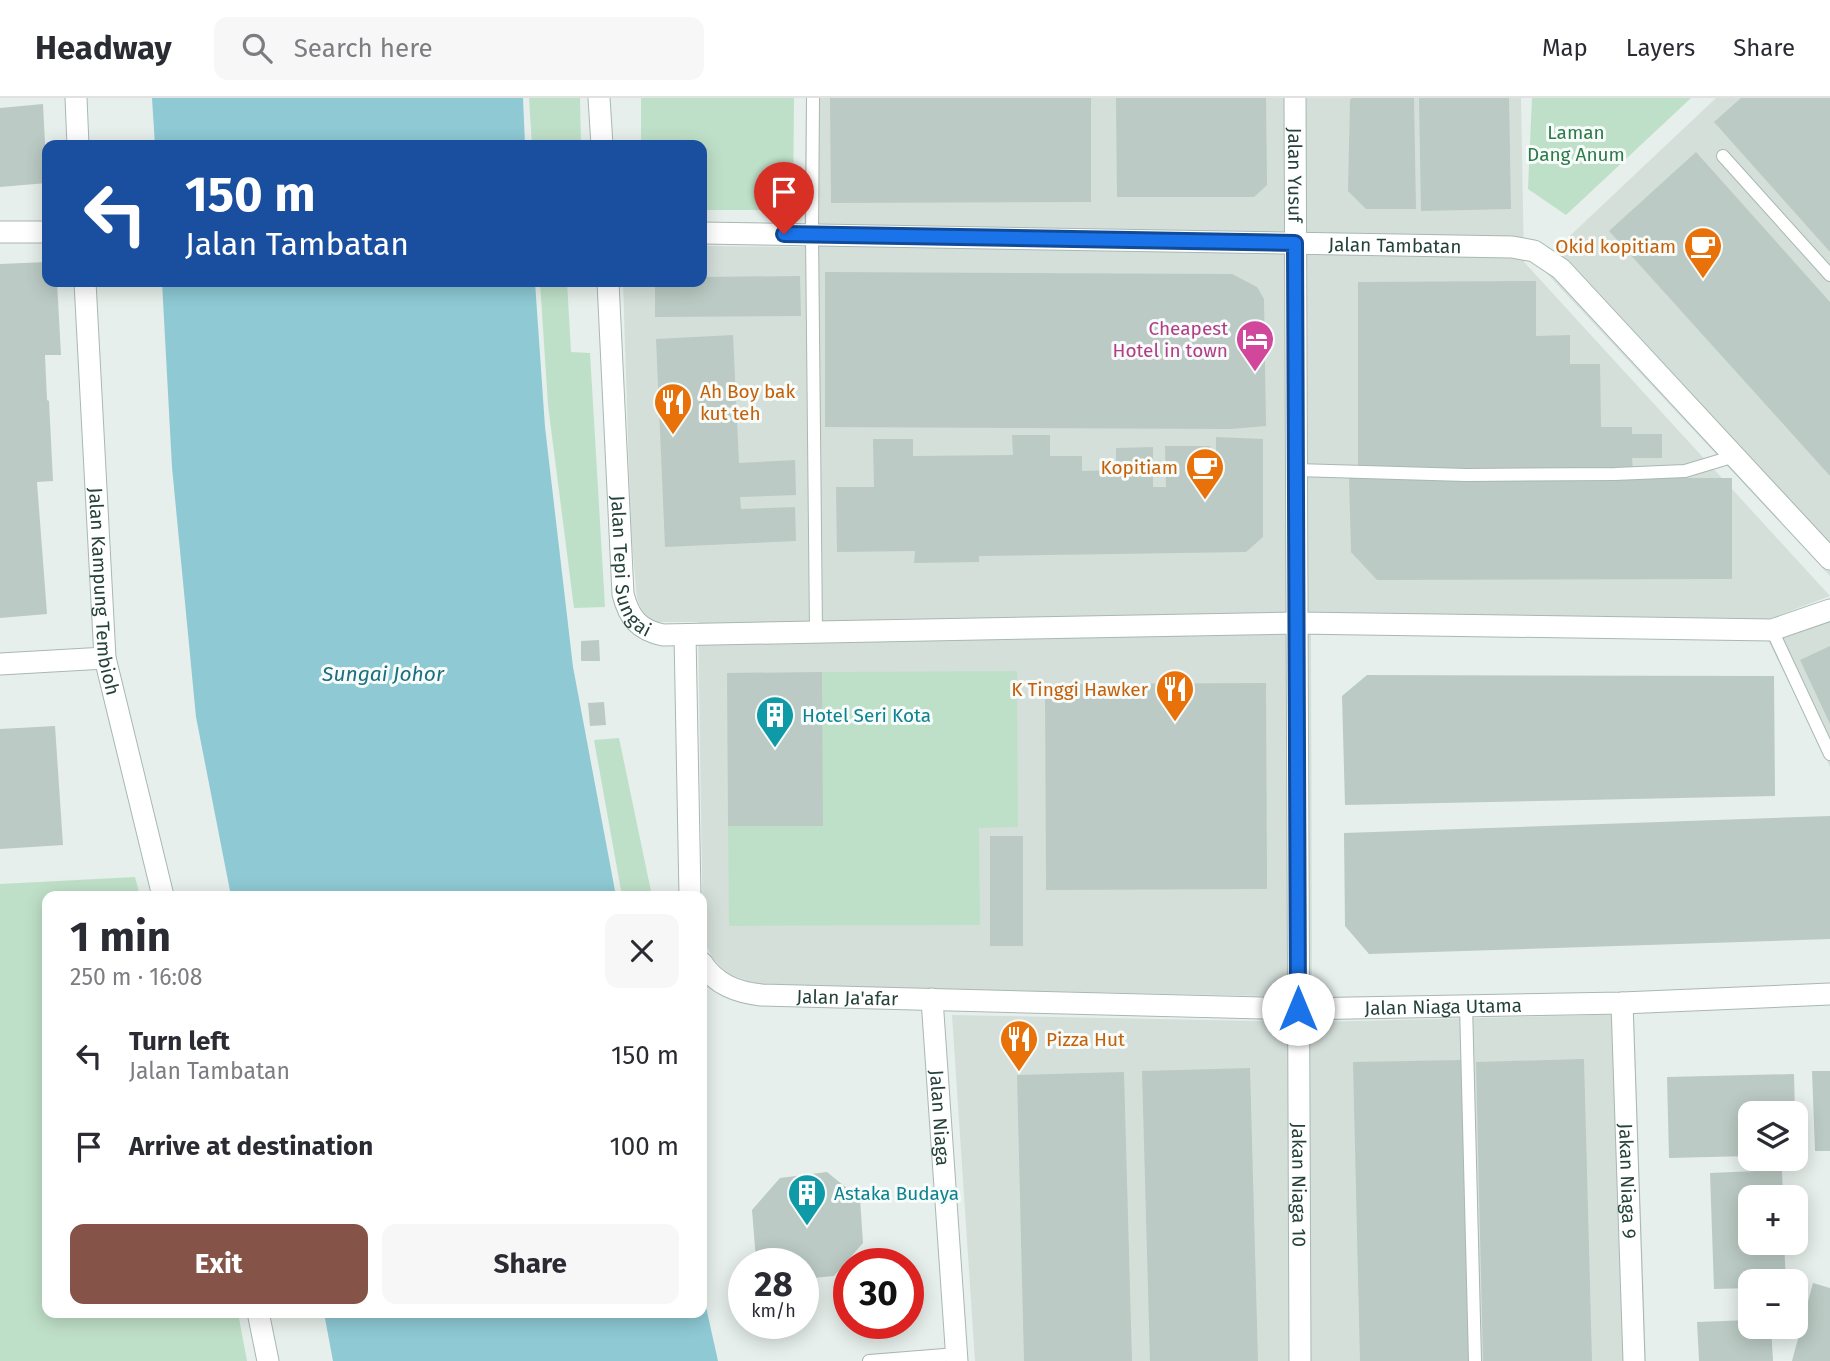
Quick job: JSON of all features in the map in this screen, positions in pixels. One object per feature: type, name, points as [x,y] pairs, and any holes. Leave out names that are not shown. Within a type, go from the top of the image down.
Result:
[{"type":"street","points":[[76,98],[78,140]]},
{"type":"street","points":[[599,98],[601,140]]},
{"type":"street","name":"Jalan Yusuf","points":[[1295,98],[1298,1009]]},
{"type":"street","points":[[0,232],[42,232]]},
{"type":"street","name":"Jalan Tambatan","points":[[707,233],[1512,247],[1534,251],[1561,269],[1830,559]]},
{"type":"street","name":"Jalan Kampung Tembioh","points":[[85,287],[105,657],[162,891]]},
{"type":"street","name":"Jalan Tepi Sungai","points":[[608,287],[623,594],[626,608],[632,620],[642,629],[663,635],[685,635],[690,891]]},
{"type":"street","points":[[685,635],[1297,623],[1772,631],[1830,610]]},
{"type":"street","points":[[0,664],[105,657]]},
{"type":"street","name":"Jalan Ja'afar","points":[[707,969],[719,982],[739,992],[761,995],[932,999]]},
{"type":"street","name":"Jalan Niaga Utama","points":[[932,999],[1298,1009],[1622,1003],[1830,994]]},
{"type":"street","name":"Jalan Niaga","points":[[932,999],[957,1358]]},
{"type":"street","name":"Jakan Niaga 9","points":[[1622,1003],[1634,1361]]},
{"type":"street","name":"Jakan Niaga 10","points":[[1298,1009],[1300,1361]]},
{"type":"street","points":[[259,1318],[268,1361]]},
{"type":"lane","points":[[813,98],[816,632]]},
{"type":"lane","points":[[1723,156],[1830,275]]},
{"type":"lane","points":[[1296,470],[1466,475],[1615,474],[1685,471],[1735,456]]},
{"type":"lane","points":[[1772,631],[1830,754]]},
{"type":"lane","points":[[1466,1004],[1475,1361]]},
{"type":"lane","points":[[869,1361],[957,1358]]},
{"type":"shaded area","points":[[806,98],[1521,98],[1524,262],[1830,596],[1766,620],[1311,635],[1312,997],[763,985],[727,974],[707,947],[707,891],[702,891],[698,622],[655,622],[642,613],[637,598],[631,533],[623,287],[707,287],[707,246],[804,247]]},
{"type":"shaded area","points":[[1716,98],[1830,98],[1830,576],[1539,265]]},
{"type":"shaded area","points":[[1830,621],[1830,767],[1768,640]]},
{"type":"shaded area","points":[[1634,1014],[1646,1361],[975,1361],[952,1015],[1316,1022]]},
{"type":"green space","points":[[529,98],[580,98],[581,140],[532,140]]},
{"type":"green space","points":[[641,98],[794,98],[793,210],[707,210],[707,140],[641,140]]},
{"type":"green space","name":"Laman Dang Anum","points":[[1532,98],[1691,98],[1566,215],[1528,189]]},
{"type":"green space","points":[[540,287],[567,287],[571,352],[590,353],[605,607],[574,608],[548,405]]},
{"type":"green space","points":[[1017,671],[1018,827],[979,828],[980,925],[729,926],[728,826],[822,826],[822,672]]},
{"type":"green space","points":[[619,738],[651,891],[621,891],[594,740]]},
{"type":"green space","points":[[135,877],[139,891],[42,891],[42,1318],[239,1318],[247,1361],[0,1361],[0,884]]},
{"type":"water","points":[[152,98],[523,98],[525,140],[155,140]]},
{"type":"water","name":"Sungai Johor","points":[[162,287],[535,287],[545,427],[573,667],[615,891],[230,891],[196,717],[172,467]]},
{"type":"water","points":[[707,1312],[718,1361],[333,1361],[325,1318],[707,1318]]},
{"type":"building","points":[[830,98],[1091,98],[1091,202],[831,203]]},
{"type":"building","points":[[1116,98],[1266,98],[1267,185],[1254,197],[1117,197]]},
{"type":"building","points":[[1352,98],[1414,98],[1416,209],[1366,209],[1348,191]]},
{"type":"building","points":[[1419,98],[1509,98],[1511,209],[1421,211]]},
{"type":"building","points":[[1741,98],[1830,98],[1830,252],[1714,122]]},
{"type":"building","points":[[43,104],[45,140],[42,140],[42,183],[0,187],[0,108]]},
{"type":"building","points":[[1696,152],[1830,302],[1830,476],[1609,231]]},
{"type":"building","points":[[42,262],[42,287],[57,287],[61,355],[45,355],[53,481],[37,482],[47,614],[0,618],[0,264]]},
{"type":"building","points":[[825,272],[1232,274],[1257,287],[1264,299],[1266,426],[1231,429],[825,427]]},
{"type":"building","points":[[800,276],[801,316],[655,317],[655,287],[707,287],[707,277]]},
{"type":"building","points":[[1536,281],[1536,336],[1570,335],[1570,364],[1600,364],[1601,427],[1632,427],[1632,434],[1662,434],[1662,458],[1632,458],[1633,470],[1358,471],[1358,282]]},
{"type":"building","points":[[733,335],[739,463],[795,460],[796,495],[740,497],[741,509],[795,507],[796,541],[665,547],[656,339]]},
{"type":"building","points":[[1012,435],[1050,435],[1050,456],[1082,456],[1082,471],[1116,470],[1116,448],[1153,447],[1153,487],[1166,487],[1165,446],[1210,446],[1210,486],[1216,486],[1216,437],[1263,439],[1263,537],[1246,552],[979,556],[979,562],[914,563],[915,551],[837,552],[836,487],[874,487],[873,439],[913,439],[913,456],[1013,455]]},
{"type":"building","points":[[1349,478],[1732,478],[1732,579],[1377,580],[1351,552]]},
{"type":"building","points":[[599,640],[600,661],[581,661],[581,641]]},
{"type":"building","points":[[1830,646],[1830,724],[1800,660]]},
{"type":"building","name":"Hotel Seri Kota","points":[[822,672],[823,826],[728,826],[727,673]]},
{"type":"building","points":[[1367,675],[1774,676],[1775,796],[1345,805],[1342,696]]},
{"type":"building","points":[[1266,683],[1267,889],[1046,890],[1045,684]]},
{"type":"building","points":[[604,702],[606,725],[590,726],[588,703]]},
{"type":"building","points":[[55,726],[63,845],[0,849],[0,729]]},
{"type":"building","points":[[1830,816],[1830,939],[1369,954],[1345,926],[1344,833]]},
{"type":"building","points":[[990,836],[1023,836],[1023,946],[990,946]]},
{"type":"building","points":[[1584,1059],[1592,1361],[1483,1361],[1476,1062]]},
{"type":"building","points":[[1461,1060],[1469,1361],[1360,1361],[1353,1062]]},
{"type":"building","points":[[1250,1068],[1258,1361],[1150,1361],[1142,1071]]},
{"type":"building","points":[[1812,1071],[1830,1071],[1830,1151],[1815,1151]]},
{"type":"building","points":[[1124,1072],[1132,1361],[1024,1361],[1017,1075]]},
{"type":"building","points":[[1794,1074],[1795,1101],[1738,1101],[1738,1156],[1669,1158],[1667,1077]]},
{"type":"building","points":[[1782,1171],[1783,1185],[1738,1185],[1738,1255],[1785,1255],[1785,1269],[1738,1269],[1738,1288],[1714,1289],[1710,1173]]},
{"type":"building","name":"Astaka Budaya","points":[[827,1172],[860,1199],[863,1243],[859,1248],[833,1248],[833,1276],[819,1277],[819,1248],[755,1248],[752,1210],[780,1178]]},
{"type":"building","points":[[1813,1283],[1830,1288],[1830,1361],[1792,1361],[1798,1339],[1808,1339],[1808,1302]]},
{"type":"building","points":[[1738,1320],[1738,1339],[1772,1339],[1773,1361],[1699,1361],[1697,1322]]},
{"type":"place","name":"Okid kopitiam","points":[[1703,280]]},
{"type":"place","name":"Cheapest Hotel in town","points":[[1255,373]]},
{"type":"place","name":"Ah Boy bak kut teh","points":[[673,436]]},
{"type":"place","name":"Kopitiam","points":[[1205,501]]},
{"type":"place","name":"K Tinggi Hawker","points":[[1175,723]]},
{"type":"place","name":"Hotel Seri Kota","points":[[775,749]]},
{"type":"place","name":"Pizza Hut","points":[[1019,1073]]},
{"type":"place","name":"Astaka Budaya","points":[[807,1227]]},
{"type":"route","points":[[784,234],[1295,243],[1298,1009]]}]
